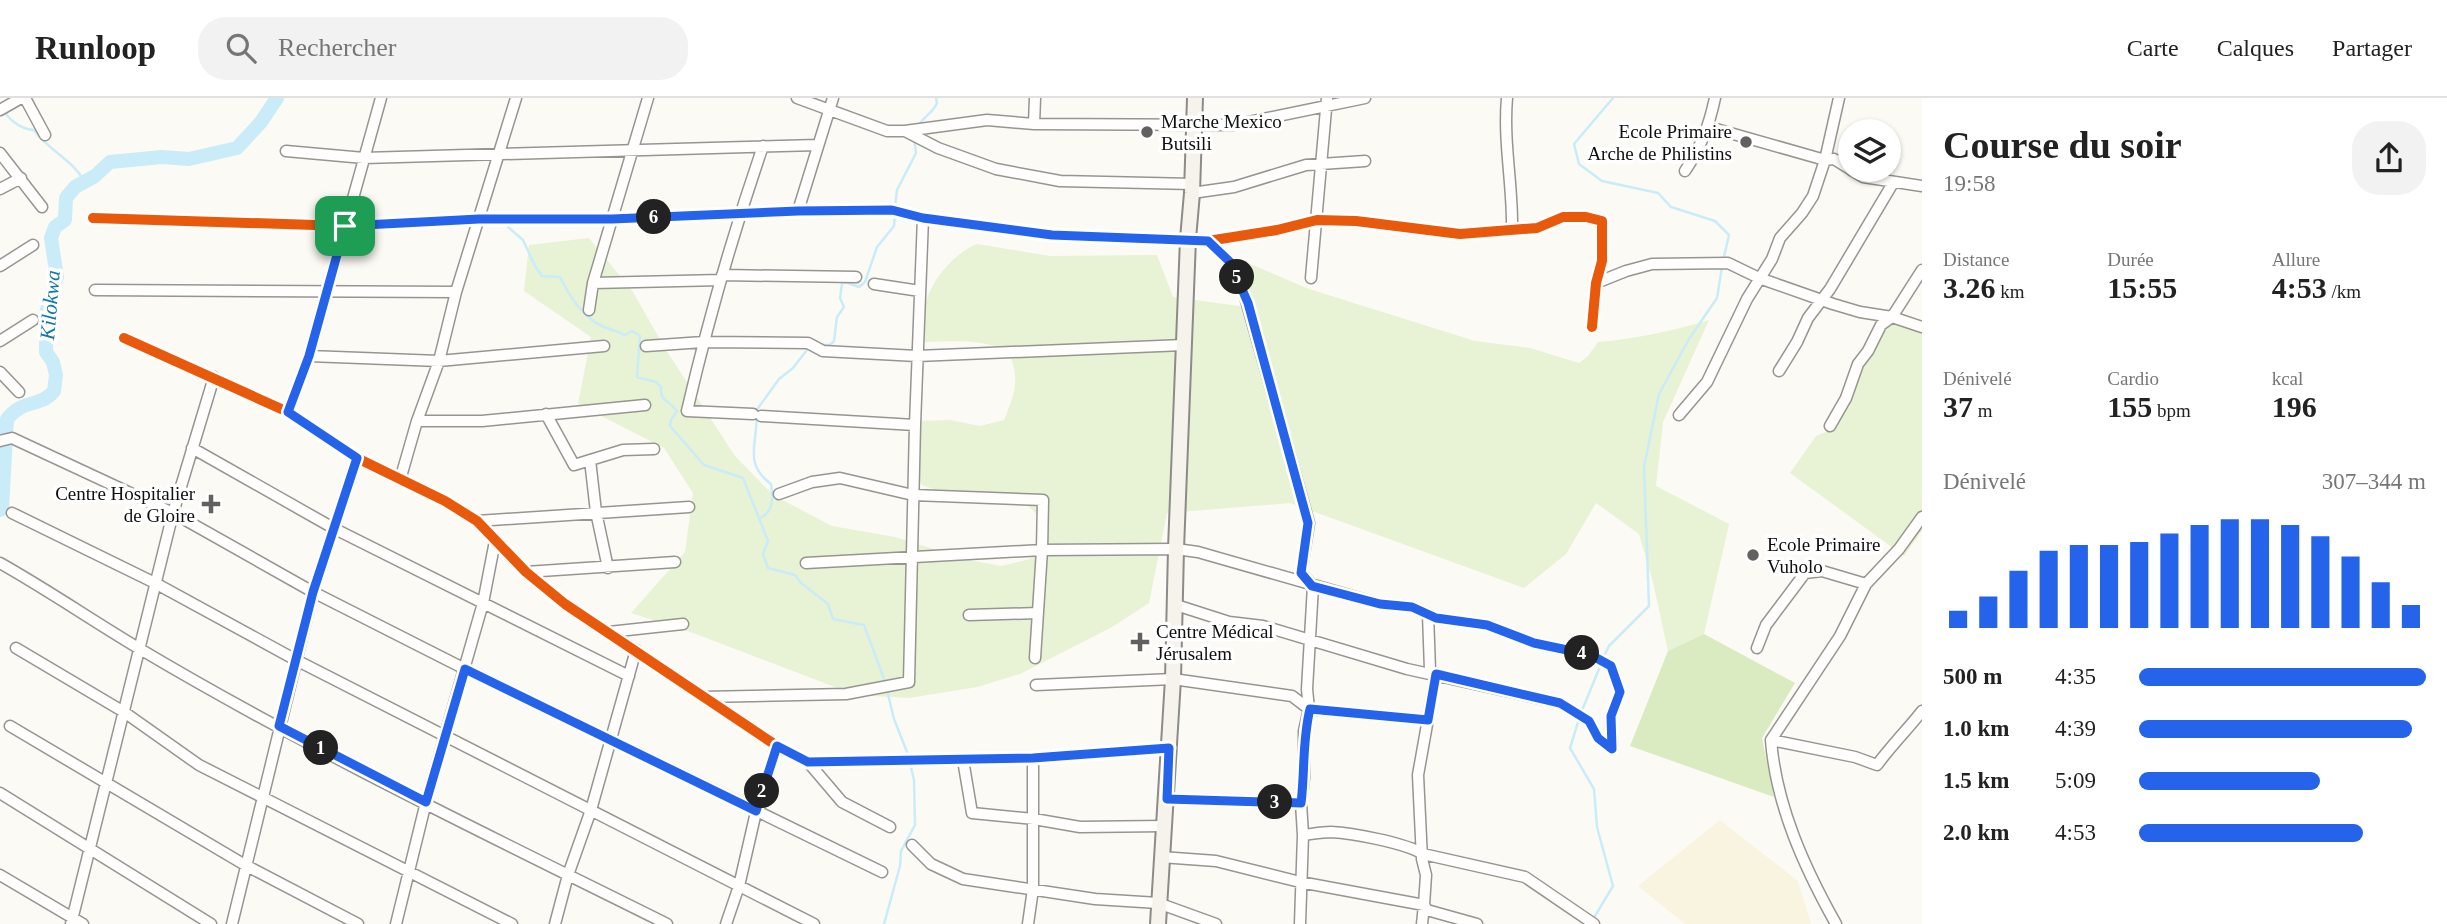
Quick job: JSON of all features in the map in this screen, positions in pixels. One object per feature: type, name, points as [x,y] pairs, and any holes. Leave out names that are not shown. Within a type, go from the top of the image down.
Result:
[{"type":"street","points":[[2,109],[23,98],[45,135]]},
{"type":"street","points":[[288,412],[309,356],[381,98]]},
{"type":"street","points":[[400,480],[417,421],[439,361],[456,292],[516,98]]},
{"type":"street","points":[[589,310],[593,283],[648,98]]},
{"type":"street","points":[[797,98],[831,103],[887,131],[987,120],[1034,124],[1234,125],[1327,102],[1365,98]]},
{"type":"street","points":[[1034,124],[1035,98]]},
{"type":"street","points":[[1158,924],[1173,679],[1195,98]]},
{"type":"street","points":[[1507,98],[1505,130],[1513,203],[1512,230]]},
{"type":"street","points":[[1685,171],[1699,151],[1709,127],[1715,98]]},
{"type":"street","points":[[1679,415],[1707,382],[1759,278],[1772,259],[1780,238],[1813,196],[1825,160],[1839,98]]},
{"type":"street","points":[[1311,278],[1327,102]]},
{"type":"street","points":[[798,211],[831,103]]},
{"type":"street","points":[[1709,127],[1838,162]]},
{"type":"street","points":[[905,131],[938,148],[996,169],[1059,181],[1193,189],[1234,187],[1306,165],[1365,161]]},
{"type":"street","points":[[286,151],[364,158],[818,145]]},
{"type":"street","points":[[763,146],[740,213],[703,342],[687,411],[915,425]]},
{"type":"street","points":[[0,153],[42,207]]},
{"type":"street","points":[[0,189],[21,178]]},
{"type":"street","points":[[1888,182],[1922,186]]},
{"type":"street","points":[[1779,371],[1808,318],[1823,300],[1893,183]]},
{"type":"street","points":[[93,218],[345,226],[479,219],[612,219],[798,211],[895,211],[923,218],[1052,235],[1208,241],[1277,230],[1317,220],[1356,221],[1460,234],[1545,226],[1563,218],[1586,217],[1602,221],[1602,261],[1592,327]]},
{"type":"street","points":[[703,697],[846,694],[909,682],[923,218]]},
{"type":"street","points":[[1208,241],[1230,262],[1248,303],[1308,523],[1301,573],[1312,586],[1307,689],[1310,709],[1304,731],[1301,803],[1303,835],[1300,924]]},
{"type":"street","points":[[0,266],[33,245]]},
{"type":"street","points":[[1597,283],[1652,264],[1728,263],[1759,278],[1823,300],[1922,327]]},
{"type":"street","points":[[1830,426],[1846,398],[1858,364],[1881,325],[1892,317],[1922,270]]},
{"type":"street","points":[[593,283],[722,277],[856,277]]},
{"type":"street","points":[[874,284],[920,291]]},
{"type":"street","points":[[95,290],[456,292]]},
{"type":"street","points":[[0,341],[33,320]]},
{"type":"street","points":[[124,338],[288,412],[357,458],[444,501],[477,521],[526,572],[565,604],[777,746],[808,762],[842,802],[890,827]]},
{"type":"street","points":[[646,346],[703,342],[810,344],[823,351],[917,356],[1184,345]]},
{"type":"street","points":[[309,356],[439,361],[604,346]]},
{"type":"street","points":[[0,372],[19,392]]},
{"type":"street","points":[[72,921],[173,513],[214,377]]},
{"type":"street","points":[[417,421],[482,421],[645,405]]},
{"type":"street","points":[[546,414],[574,465],[623,450],[654,449]]},
{"type":"street","points":[[0,441],[12,438],[173,513],[313,592],[465,669],[882,872]]},
{"type":"street","points":[[192,448],[335,529],[629,676]]},
{"type":"street","points":[[232,924],[313,592],[357,458]]},
{"type":"street","points":[[590,460],[596,512],[608,568]]},
{"type":"street","points":[[779,494],[812,482],[840,478],[913,495],[1043,500],[1035,659]]},
{"type":"street","points":[[477,521],[689,507]]},
{"type":"street","points":[[12,513],[155,583],[445,738],[814,924]]},
{"type":"street","points":[[1836,924],[1790,829],[1771,740],[1840,636],[1866,584],[1899,549],[1922,517]]},
{"type":"street","points":[[396,924],[426,802],[484,603],[495,541]]},
{"type":"street","points":[[806,563],[1042,550],[1176,549],[1198,552],[1380,604],[1412,607],[1450,622],[1487,625],[1534,643],[1591,655],[1611,666],[1620,692],[1611,716],[1612,749],[1598,738],[1589,721],[1560,703],[1407,668],[1263,626],[1228,622],[1176,605]]},
{"type":"street","points":[[526,572],[675,562]]},
{"type":"street","points":[[0,563],[50,591],[139,648],[279,726],[667,924]]},
{"type":"street","points":[[1757,648],[1766,625],[1805,573],[1822,571],[1866,584]]},
{"type":"street","points":[[969,615],[1038,613]]},
{"type":"street","points":[[1428,614],[1430,670],[1436,674]]},
{"type":"street","points":[[608,632],[684,624]]},
{"type":"street","points":[[16,648],[124,712],[199,765],[512,924]]},
{"type":"street","points":[[555,924],[568,875],[591,810],[636,650]]},
{"type":"street","points":[[1422,924],[1426,875],[1419,822],[1418,775],[1436,674]]},
{"type":"street","points":[[1036,685],[1173,679],[1292,696],[1310,709],[1428,720]]},
{"type":"street","points":[[1771,740],[1855,757],[1877,765],[1922,711]]},
{"type":"street","points":[[10,726],[245,865],[358,924]]},
{"type":"street","points":[[726,924],[739,886],[756,811],[777,746]]},
{"type":"street","points":[[808,762],[1033,758],[1169,748]]},
{"type":"street","points":[[1028,924],[1033,889],[1033,758]]},
{"type":"street","points":[[963,760],[972,813],[1080,827],[1164,826]]},
{"type":"street","points":[[0,793],[211,924]]},
{"type":"street","points":[[1167,799],[1301,803]]},
{"type":"street","points":[[1303,835],[1328,832],[1353,834],[1423,854],[1525,877],[1591,922]]},
{"type":"street","points":[[912,845],[931,864],[963,879],[1095,899],[1158,903],[1216,924]]},
{"type":"street","points":[[1161,857],[1216,861],[1300,882],[1424,905],[1427,910],[1477,924]]},
{"type":"street","points":[[0,875],[72,921],[83,924]]},
{"type":"shaded area","points":[[1720,820],[1798,881],[1811,924],[1685,924],[1638,886]]},
{"type":"green space","points":[[589,238],[633,292],[666,350],[735,456],[773,495],[832,526],[895,537],[969,560],[1001,566],[1030,559],[1044,543],[1039,516],[1016,495],[944,493],[922,485],[913,469],[919,447],[920,421],[950,420],[980,426],[1004,420],[1014,393],[1014,369],[1008,350],[977,342],[924,342],[925,308],[931,288],[951,262],[977,244],[1050,256],[1157,255],[1173,297],[1246,307],[1251,306],[1248,263],[1309,289],[1475,341],[1530,348],[1579,363],[1598,342],[1654,334],[1709,320],[1663,422],[1656,486],[1729,524],[1704,634],[1668,651],[1639,534],[1596,503],[1566,554],[1524,588],[1290,503],[1167,513],[1149,603],[1112,627],[1020,674],[977,687],[909,698],[856,695],[696,634],[631,613],[685,552],[693,493],[664,448],[578,404],[591,337],[524,291],[529,245]]},
{"type":"green space","points":[[1896,320],[1922,331],[1922,531],[1904,556],[1790,473],[1816,436],[1836,428],[1868,356]]},
{"type":"green space","points":[[1704,634],[1795,683],[1762,738],[1774,797],[1630,746],[1668,651]]},
{"type":"waterway","name":"Kilokwa","points":[[0,510],[7,419],[13,412],[43,400],[54,391],[56,375],[53,362],[46,352],[46,313],[57,277],[51,238],[55,227],[65,220],[66,198],[75,187],[95,176],[110,162],[162,157],[189,159],[237,148],[261,122],[277,98]]},
{"type":"waterway","points":[[918,126],[937,103],[936,98]]},
{"type":"waterway","points":[[1613,98],[1574,144],[1579,164],[1602,181],[1658,193],[1671,207],[1715,221],[1729,235],[1723,261]]},
{"type":"waterway","points":[[0,104],[13,121],[34,130],[74,167],[84,181]]},
{"type":"waterway","points":[[895,207],[897,190],[916,153],[914,138]]},
{"type":"waterway","points":[[821,345],[830,345],[834,341],[837,317],[844,307],[840,298],[842,284],[845,282],[859,287],[865,282],[877,247],[894,226],[895,214]]},
{"type":"waterway","points":[[508,227],[523,240],[542,276],[560,277],[583,312],[596,323],[625,335],[632,331],[640,336],[637,377],[656,382],[661,387],[663,398],[677,411],[670,426],[704,465],[743,478],[768,541],[763,554],[768,568],[795,575],[828,604],[833,619],[864,625],[886,684]]},
{"type":"waterway","points":[[1603,658],[1609,646],[1649,606],[1644,467],[1659,394],[1689,339],[1717,298],[1722,267]]},
{"type":"waterway","points":[[760,518],[768,512],[772,504],[772,494],[771,484],[762,476],[754,459],[756,411],[779,379],[793,368],[810,346]]},
{"type":"waterway","points":[[1581,713],[1601,664]]},
{"type":"waterway","points":[[887,690],[894,719],[909,757]]},
{"type":"waterway","points":[[1579,719],[1570,748],[1594,789],[1597,827],[1613,886],[1592,921]]},
{"type":"waterway","points":[[884,924],[900,866],[901,851],[915,825],[914,780],[910,763]]},
{"type":"cycle path","points":[[93,218],[345,226],[479,219],[612,219],[892,210],[923,218],[1052,235],[1208,241],[1277,230],[1317,220],[1356,221],[1460,234],[1537,228],[1563,217],[1586,217],[1602,221],[1602,261],[1596,283],[1592,327]]},
{"type":"cycle path","points":[[124,338],[288,412],[357,458],[445,501],[477,521],[526,572],[565,604],[777,746],[808,762],[1033,758],[1169,748]]},
{"type":"place","name":"Marche Mexico Butsili","points":[[1147,132]]},
{"type":"place","name":"Ecole Primaire Arche de Philistins","points":[[1746,142]]},
{"type":"place","name":"Centre Hospitalier de Gloire","points":[[211,504]]},
{"type":"place","name":"Ecole Primaire Vuholo","points":[[1753,555]]},
{"type":"place","name":"Centre Médical Jérusalem","points":[[1140,642]]},
{"type":"route","points":[[892,210],[923,218],[1052,235],[1208,241],[1230,262],[1248,303],[1308,523],[1301,573],[1312,586],[1380,604],[1412,607],[1450,622],[1487,625],[1534,643],[1597,658],[1611,666],[1620,692],[1611,716],[1612,749],[1598,738],[1589,721],[1560,703],[1436,674],[1428,720],[1310,709],[1304,731],[1301,803],[1167,799],[1169,748],[1033,758],[808,762],[777,746],[756,811],[465,669],[426,802],[279,726],[313,592],[357,458],[288,412],[309,356],[345,226],[479,219],[612,219],[892,210]]}]
